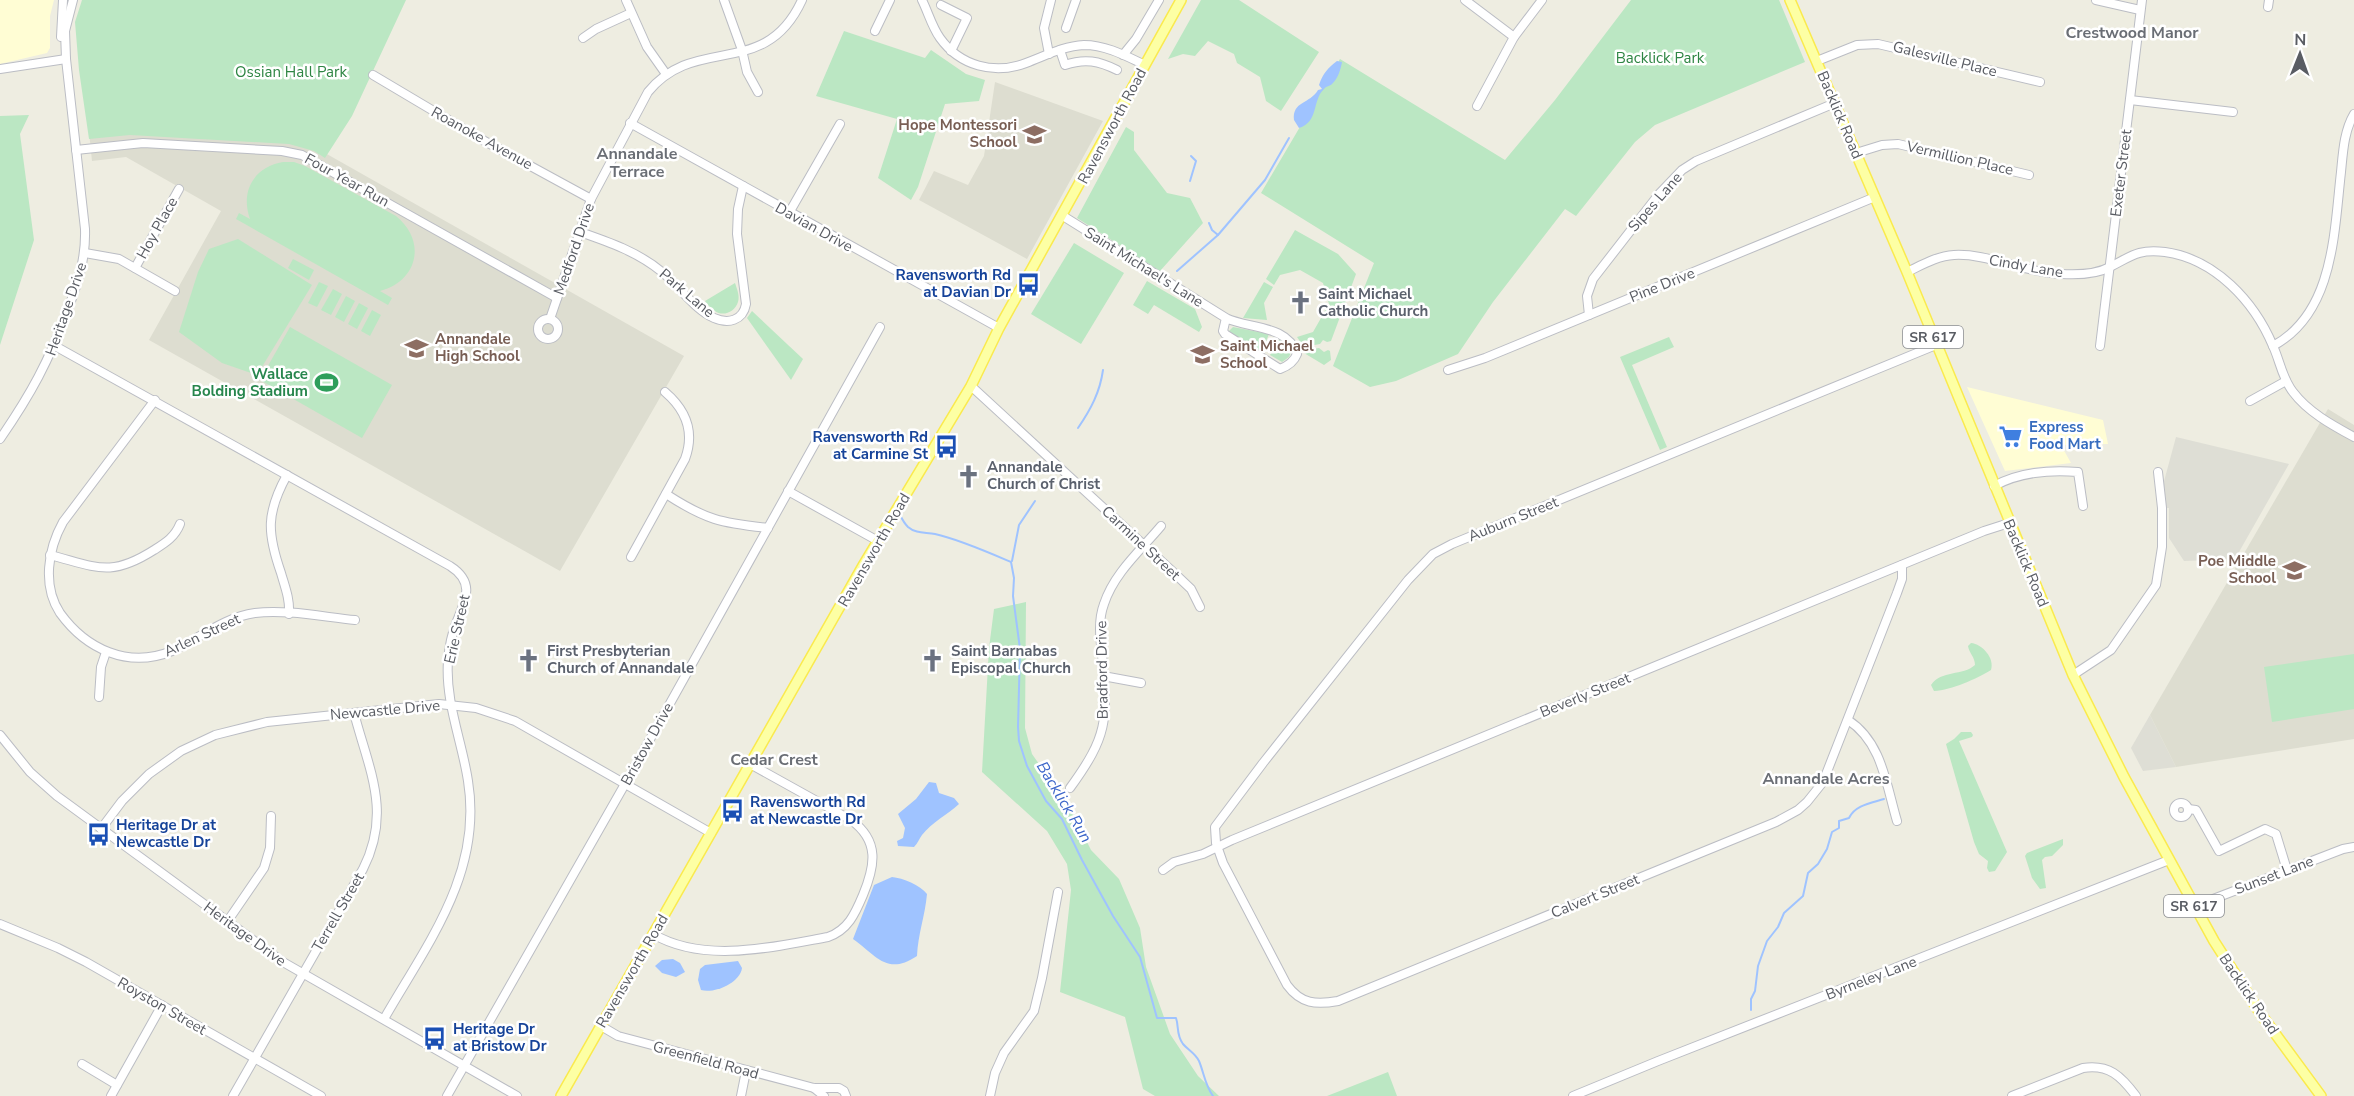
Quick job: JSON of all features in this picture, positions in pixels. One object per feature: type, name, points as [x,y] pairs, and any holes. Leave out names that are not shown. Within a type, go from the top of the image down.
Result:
[{"type":"main road","name":"Ravensworth Road","points":[[561,1096],[878,541],[971,386],[999,328],[1181,0]]},
{"type":"main road","name":"Backlick Road","points":[[1790,0],[1907,272],[2073,675],[2124,777],[2195,906],[2240,983],[2318,1095]]},
{"type":"street","name":"Heritage Drive","points":[[63,0],[60,30],[66,59]]},
{"type":"street","name":"Heritage Drive","points":[[0,439],[29,397],[55,346],[81,272],[85,253],[85,229],[66,59],[65,31],[72,0]]},
{"type":"street","points":[[626,0],[647,47],[666,74]]},
{"type":"street","points":[[724,0],[743,53],[747,72],[758,92]]},
{"type":"street","name":"Medford Drive","points":[[550,319],[591,199],[648,92],[666,74],[693,61],[743,53],[776,36],[792,18],[802,0]]},
{"type":"street","points":[[875,31],[890,0]]},
{"type":"street","points":[[922,0],[938,36],[951,51],[971,64],[996,69],[1015,67],[1060,50],[1093,45],[1145,65]]},
{"type":"street","points":[[1049,54],[1044,28],[1050,0]]},
{"type":"street","points":[[1066,28],[1076,0]]},
{"type":"street","points":[[1123,55],[1136,39],[1159,0]]},
{"type":"street","points":[[1465,0],[1514,37]]},
{"type":"street","points":[[1477,106],[1514,37],[1542,0]]},
{"type":"street","points":[[2096,0],[2140,10]]},
{"type":"street","name":"Exeter Street","points":[[2100,346],[2142,0]]},
{"type":"street","points":[[941,5],[967,18],[951,51]]},
{"type":"street","points":[[583,38],[596,29],[632,13]]},
{"type":"street","name":"Galesville Place","points":[[1816,61],[1857,45],[1878,44],[2040,82]]},
{"type":"street","points":[[1060,50],[1065,65],[1088,60],[1117,70]]},
{"type":"street","points":[[0,69],[66,59]]},
{"type":"street","name":"Roanoke Avenue","points":[[373,75],[479,138],[591,199]]},
{"type":"street","points":[[2130,100],[2233,112]]},
{"type":"street","name":"Sipes Lane","points":[[1589,315],[1587,296],[1593,279],[1674,177],[1696,161],[1835,104]]},
{"type":"street","points":[[2273,346],[2287,339],[2298,329],[2312,308],[2326,275],[2333,243],[2343,150],[2347,130],[2354,114]]},
{"type":"street","name":"Davian Drive","points":[[630,123],[999,328]]},
{"type":"street","points":[[789,213],[840,124]]},
{"type":"street","name":"Four Year Run","points":[[76,150],[143,143],[302,154],[558,298]]},
{"type":"street","name":"Vermillion Place","points":[[1856,153],[1882,145],[1898,144],[2029,175]]},
{"type":"street","name":"Park Lane","points":[[580,232],[634,253],[660,271],[707,314],[723,321],[734,320],[743,313],[746,304],[737,234],[738,209],[744,186]]},
{"type":"street","name":"Hoy Place","points":[[135,268],[179,189]]},
{"type":"street","name":"Pine Drive","points":[[1448,370],[1485,358],[1875,197]]},
{"type":"street","name":"Saint Michael's Lane","points":[[1063,216],[1226,318],[1279,334],[1295,347],[1296,357],[1288,366],[1280,369],[1225,334],[1223,331],[1226,318]]},
{"type":"street","name":"Cindy Lane","points":[[1907,272],[1934,260],[1953,255],[1971,256],[2049,273],[2091,273],[2110,267],[2123,258],[2139,252],[2167,253],[2192,260],[2213,270],[2230,283],[2253,309],[2273,346],[2286,381],[2307,407],[2354,437]]},
{"type":"street","points":[[85,253],[110,256],[175,291]]},
{"type":"street","name":"Bristow Drive","points":[[447,1096],[625,784],[880,327]]},
{"type":"street","name":"Auburn Street","points":[[1217,847],[1214,833],[1218,822],[1408,580],[1434,554],[1452,544],[1936,345]]},
{"type":"street","name":"Erie Street","points":[[55,346],[450,566],[462,576],[467,598],[452,637],[447,677],[470,799],[468,850],[450,902],[384,1019]]},
{"type":"street","points":[[2250,401],[2286,381]]},
{"type":"street","name":"Carmine Street","points":[[971,386],[1191,589],[1200,607]]},
{"type":"street","points":[[631,557],[686,459],[690,444],[690,434],[681,408],[665,392]]},
{"type":"street","name":"Arlen Street","points":[[155,400],[63,522],[50,555],[50,585],[57,608],[79,635],[106,652],[137,658],[172,651],[244,615],[290,614],[355,620]]},
{"type":"street","points":[[1994,486],[2012,477],[2055,470],[2078,472],[2083,506]]},
{"type":"street","points":[[2073,675],[2112,650],[2156,585],[2162,547],[2162,508],[2158,472]]},
{"type":"street","points":[[287,475],[274,500],[270,523],[272,547],[288,596],[290,614]]},
{"type":"street","points":[[788,491],[878,541]]},
{"type":"street","points":[[666,494],[713,520],[726,524],[768,528]]},
{"type":"street","name":"Beverly Street","points":[[1163,870],[1174,862],[1203,854],[2009,523]]},
{"type":"street","points":[[50,555],[100,567],[119,568],[137,561],[169,540],[180,524]]},
{"type":"street","name":"Bradford Drive","points":[[1070,788],[1090,761],[1101,738],[1105,711],[1100,632],[1103,606],[1119,574],[1161,526]]},
{"type":"street","name":"Calvert Street","points":[[1217,847],[1231,880],[1287,985],[1304,1001],[1312,1004],[1326,1003],[1354,995],[1787,817],[1807,802],[1823,782],[1898,593],[1902,579],[1902,565]]},
{"type":"street","points":[[99,698],[101,667],[106,652]]},
{"type":"street","points":[[1103,676],[1141,683]]},
{"type":"street","name":"Newcastle Drive","points":[[101,829],[122,801],[149,774],[197,742],[252,724],[451,705],[476,708],[506,717],[711,833]]},
{"type":"street","name":"Terrell Street","points":[[233,1096],[363,869],[375,838],[378,813],[376,788],[354,713]]},
{"type":"street","points":[[1848,720],[1865,733],[1876,751],[1897,821]]},
{"type":"street","name":"Heritage Drive","points":[[0,735],[39,780],[227,922],[303,974],[517,1096]]},
{"type":"street","points":[[653,934],[673,944],[696,950],[730,951],[828,937],[842,930],[851,920],[873,866],[871,847],[863,831],[851,820],[750,764]]},
{"type":"street","points":[[2188,809],[2196,810],[2218,851],[2265,829],[2276,834],[2287,870]]},
{"type":"street","points":[[227,922],[264,868],[270,849],[271,816]]},
{"type":"street","name":"Sunset Lane","points":[[2195,906],[2343,849],[2354,847]]},
{"type":"street","name":"Byrneley Lane","points":[[1573,1096],[2169,860]]},
{"type":"street","points":[[990,1096],[995,1073],[1004,1053],[1034,1011],[1058,892]]},
{"type":"street","name":"Royston Street","points":[[0,924],[58,948],[321,1096]]},
{"type":"street","points":[[111,1096],[162,1005]]},
{"type":"street","name":"Greenfield Road","points":[[601,1026],[618,1036],[746,1071],[814,1088],[839,1088],[846,1096]]},
{"type":"street","points":[[82,1064],[117,1084]]},
{"type":"street","points":[[2012,1096],[2093,1066],[2116,1073],[2136,1096]]},
{"type":"street","points":[[741,1096],[746,1071]]},
{"type":"street","name":"Greenfield Road","points":[[814,1088],[824,1096]]},
{"type":"shaded area","points":[[0,0],[54,0],[50,16],[50,48],[47,53],[0,64]]},
{"type":"shaded area","points":[[995,82],[1103,121],[1027,259],[919,200],[934,171],[968,185],[984,156]]},
{"type":"shaded area","name":"Annandale High School","points":[[272,123],[684,356],[560,571],[149,340],[221,211],[126,157],[92,161],[89,132]]},
{"type":"shaded area","points":[[1967,387],[2103,420],[2108,444],[2061,445],[2071,463],[2005,471]]},
{"type":"shaded area","name":"Poe Middle School","points":[[2328,409],[2354,425],[2354,739],[2176,767],[2150,715]]},
{"type":"shaded area","points":[[2176,437],[2289,464],[2235,559],[2184,561],[2169,538],[2169,508],[2163,508],[2163,485]]},
{"type":"shaded area","points":[[2150,715],[2176,767],[2143,771],[2131,748]]},
{"type":"green space","name":"Ossian Hall Park","points":[[82,0],[406,0],[352,116],[325,158],[314,151],[289,144],[130,135],[89,139],[75,22]]},
{"type":"green space","points":[[1201,0],[1239,0],[1319,52],[1281,111],[1266,101],[1260,77],[1237,63],[1234,54],[1208,41],[1195,56],[1183,54],[1168,59]]},
{"type":"green space","name":"Backlick Park","points":[[1631,0],[1779,0],[1805,62],[1655,125],[1635,142],[1576,216],[1565,209],[1493,302],[1458,354],[1396,381],[1370,387],[1333,366],[1374,263],[1261,193],[1340,59],[1505,160],[1555,100]]},
{"type":"green space","points":[[844,31],[925,58],[931,50],[966,74],[985,80],[979,101],[945,104],[918,187],[911,200],[878,178],[897,119],[816,96]]},
{"type":"green space","points":[[29,115],[20,134],[34,240],[0,345],[0,116]]},
{"type":"green space","points":[[1126,127],[1134,132],[1134,150],[1167,193],[1190,198],[1203,223],[1160,271],[1077,218]]},
{"type":"green space","points":[[283,162],[294,162],[305,166],[396,216],[406,226],[415,248],[414,259],[403,279],[380,291],[392,298],[388,305],[236,219],[239,213],[250,219],[247,209],[248,190],[257,175],[264,169]]},
{"type":"green space","points":[[1295,230],[1338,254],[1356,274],[1331,341],[1323,340],[1320,344],[1304,347],[1297,337],[1313,332],[1329,304],[1323,283],[1300,270],[1280,275],[1274,285],[1266,279]]},
{"type":"green space","points":[[238,239],[312,285],[257,375],[222,363],[179,332],[198,272],[209,249]]},
{"type":"green space","points":[[1074,243],[1124,273],[1081,344],[1031,314]]},
{"type":"green space","points":[[293,259],[314,270],[309,280],[288,268]]},
{"type":"green space","points":[[1147,281],[1195,309],[1202,327],[1199,332],[1154,305],[1148,314],[1133,305]]},
{"type":"green space","points":[[319,282],[328,286],[317,307],[308,303]]},
{"type":"green space","points":[[1264,282],[1273,287],[1264,303],[1267,320],[1243,318]]},
{"type":"green space","points":[[735,283],[739,300],[732,311],[718,313],[705,301]]},
{"type":"green space","points":[[333,289],[342,294],[331,315],[321,310]]},
{"type":"green space","points":[[346,296],[355,301],[344,322],[335,317]]},
{"type":"green space","points":[[359,303],[368,308],[357,329],[348,324]]},
{"type":"green space","points":[[372,310],[381,315],[370,336],[361,331]]},
{"type":"green space","points":[[752,311],[803,359],[791,380],[747,318]]},
{"type":"green space","name":"Wallace Bolding Stadium","points":[[290,327],[392,385],[362,438],[260,380]]},
{"type":"green space","points":[[1233,327],[1269,334],[1263,349],[1260,351],[1231,334],[1229,331]]},
{"type":"green space","points":[[1669,337],[1674,347],[1632,365],[1667,447],[1660,450],[1620,357]]},
{"type":"green space","points":[[1280,339],[1292,350],[1289,357],[1282,362],[1270,355]]},
{"type":"green space","points":[[1319,348],[1324,352],[1330,351],[1331,360],[1324,365],[1304,353],[1307,350]]},
{"type":"green space","points":[[1026,602],[1025,728],[1032,754],[1070,808],[1091,850],[1119,879],[1140,928],[1146,967],[1170,1034],[1198,1076],[1219,1096],[1155,1096],[1143,1089],[1125,1017],[1060,992],[1071,890],[1067,864],[1047,831],[982,772],[989,648],[994,609]]},
{"type":"green space","points":[[1971,643],[1987,652],[1992,665],[1991,670],[1964,684],[1934,691],[1931,685],[1935,680],[1975,665],[1968,646]]},
{"type":"green space","points":[[2354,654],[2354,709],[2272,722],[2264,667]]},
{"type":"green space","points":[[1961,732],[1971,732],[1973,735],[1959,741],[2007,852],[1995,871],[1989,872],[1988,861],[1979,854],[1974,842],[1946,744]]},
{"type":"green space","points":[[2063,839],[2063,845],[2052,856],[2042,860],[2046,888],[2040,889],[2032,878],[2025,856],[2027,853]]},
{"type":"green space","points":[[1388,1072],[1397,1096],[1327,1096]]},
{"type":"water","points":[[1337,61],[1342,62],[1336,79],[1320,94],[1310,121],[1299,128],[1294,120],[1296,109],[1322,89],[1319,85],[1322,77]]},
{"type":"water","points":[[929,782],[936,783],[939,793],[954,798],[959,804],[930,826],[914,847],[898,846],[897,841],[903,838],[905,828],[898,814],[916,799]]},
{"type":"water","points":[[892,877],[911,882],[927,894],[917,956],[898,964],[883,961],[853,939],[874,885]]},
{"type":"water","points":[[673,959],[680,963],[685,972],[676,977],[662,973],[655,966],[662,960]]},
{"type":"water","points":[[738,961],[742,968],[732,983],[719,989],[701,990],[698,980],[700,969],[705,965]]},
{"type":"waterway","points":[[1177,271],[1218,235],[1265,180],[1289,138]]},
{"type":"waterway","points":[[1190,181],[1196,161],[1191,156]]},
{"type":"waterway","points":[[1209,223],[1218,235]]},
{"type":"waterway","points":[[1078,428],[1094,400],[1103,370]]},
{"type":"waterway","points":[[1012,561],[1019,525],[1035,501]]},
{"type":"waterway","name":"Backlick Run","points":[[900,515],[907,526],[914,531],[954,539],[1011,562],[1020,649],[1019,741],[1027,766],[1046,801],[1062,819],[1113,916],[1140,957],[1157,1018],[1176,1018],[1181,1041],[1199,1061],[1213,1096]]},
{"type":"waterway","points":[[1751,1010],[1758,966],[1767,941],[1778,927],[1784,913],[1803,896],[1808,873],[1818,864],[1827,849],[1832,832],[1839,828],[1839,821],[1849,818],[1859,807],[1884,799]]},
{"type":"place","name":"Hope Montessori School","points":[[1035,134]]},
{"type":"place","name":"Ravensworth Rd at Davian Dr","points":[[1029,284]]},
{"type":"place","name":"Saint Michael Catholic Church","points":[[1300,303]]},
{"type":"place","name":"Annandale High School","points":[[417,348]]},
{"type":"place","name":"Saint Michael School","points":[[1202,355]]},
{"type":"place","name":"Wallace Bolding Stadium","points":[[326,383]]},
{"type":"place","name":"Express Food Mart","points":[[2011,436]]},
{"type":"place","name":"Ravensworth Rd at Carmine St","points":[[946,446]]},
{"type":"place","name":"Annandale Church of Christ","points":[[969,476]]},
{"type":"place","name":"Poe Middle School","points":[[2294,570]]},
{"type":"place","name":"First Presbyterian Church of Annandale","points":[[529,660]]},
{"type":"place","name":"Saint Barnabas Episcopal Church","points":[[933,660]]},
{"type":"place","name":"Ravensworth Rd at Newcastle Dr","points":[[732,811]]},
{"type":"place","name":"Heritage Dr at Newcastle Dr","points":[[98,834]]},
{"type":"place","name":"Heritage Dr at Bristow Dr","points":[[435,1038]]},
{"type":"district","name":"Crestwood Manor","points":[[2132,33]]},
{"type":"district","name":"Annandale Terrace","points":[[637,163]]},
{"type":"district","name":"Cedar Crest","points":[[774,760]]},
{"type":"district","name":"Annandale Acres","points":[[1826,779]]}]
